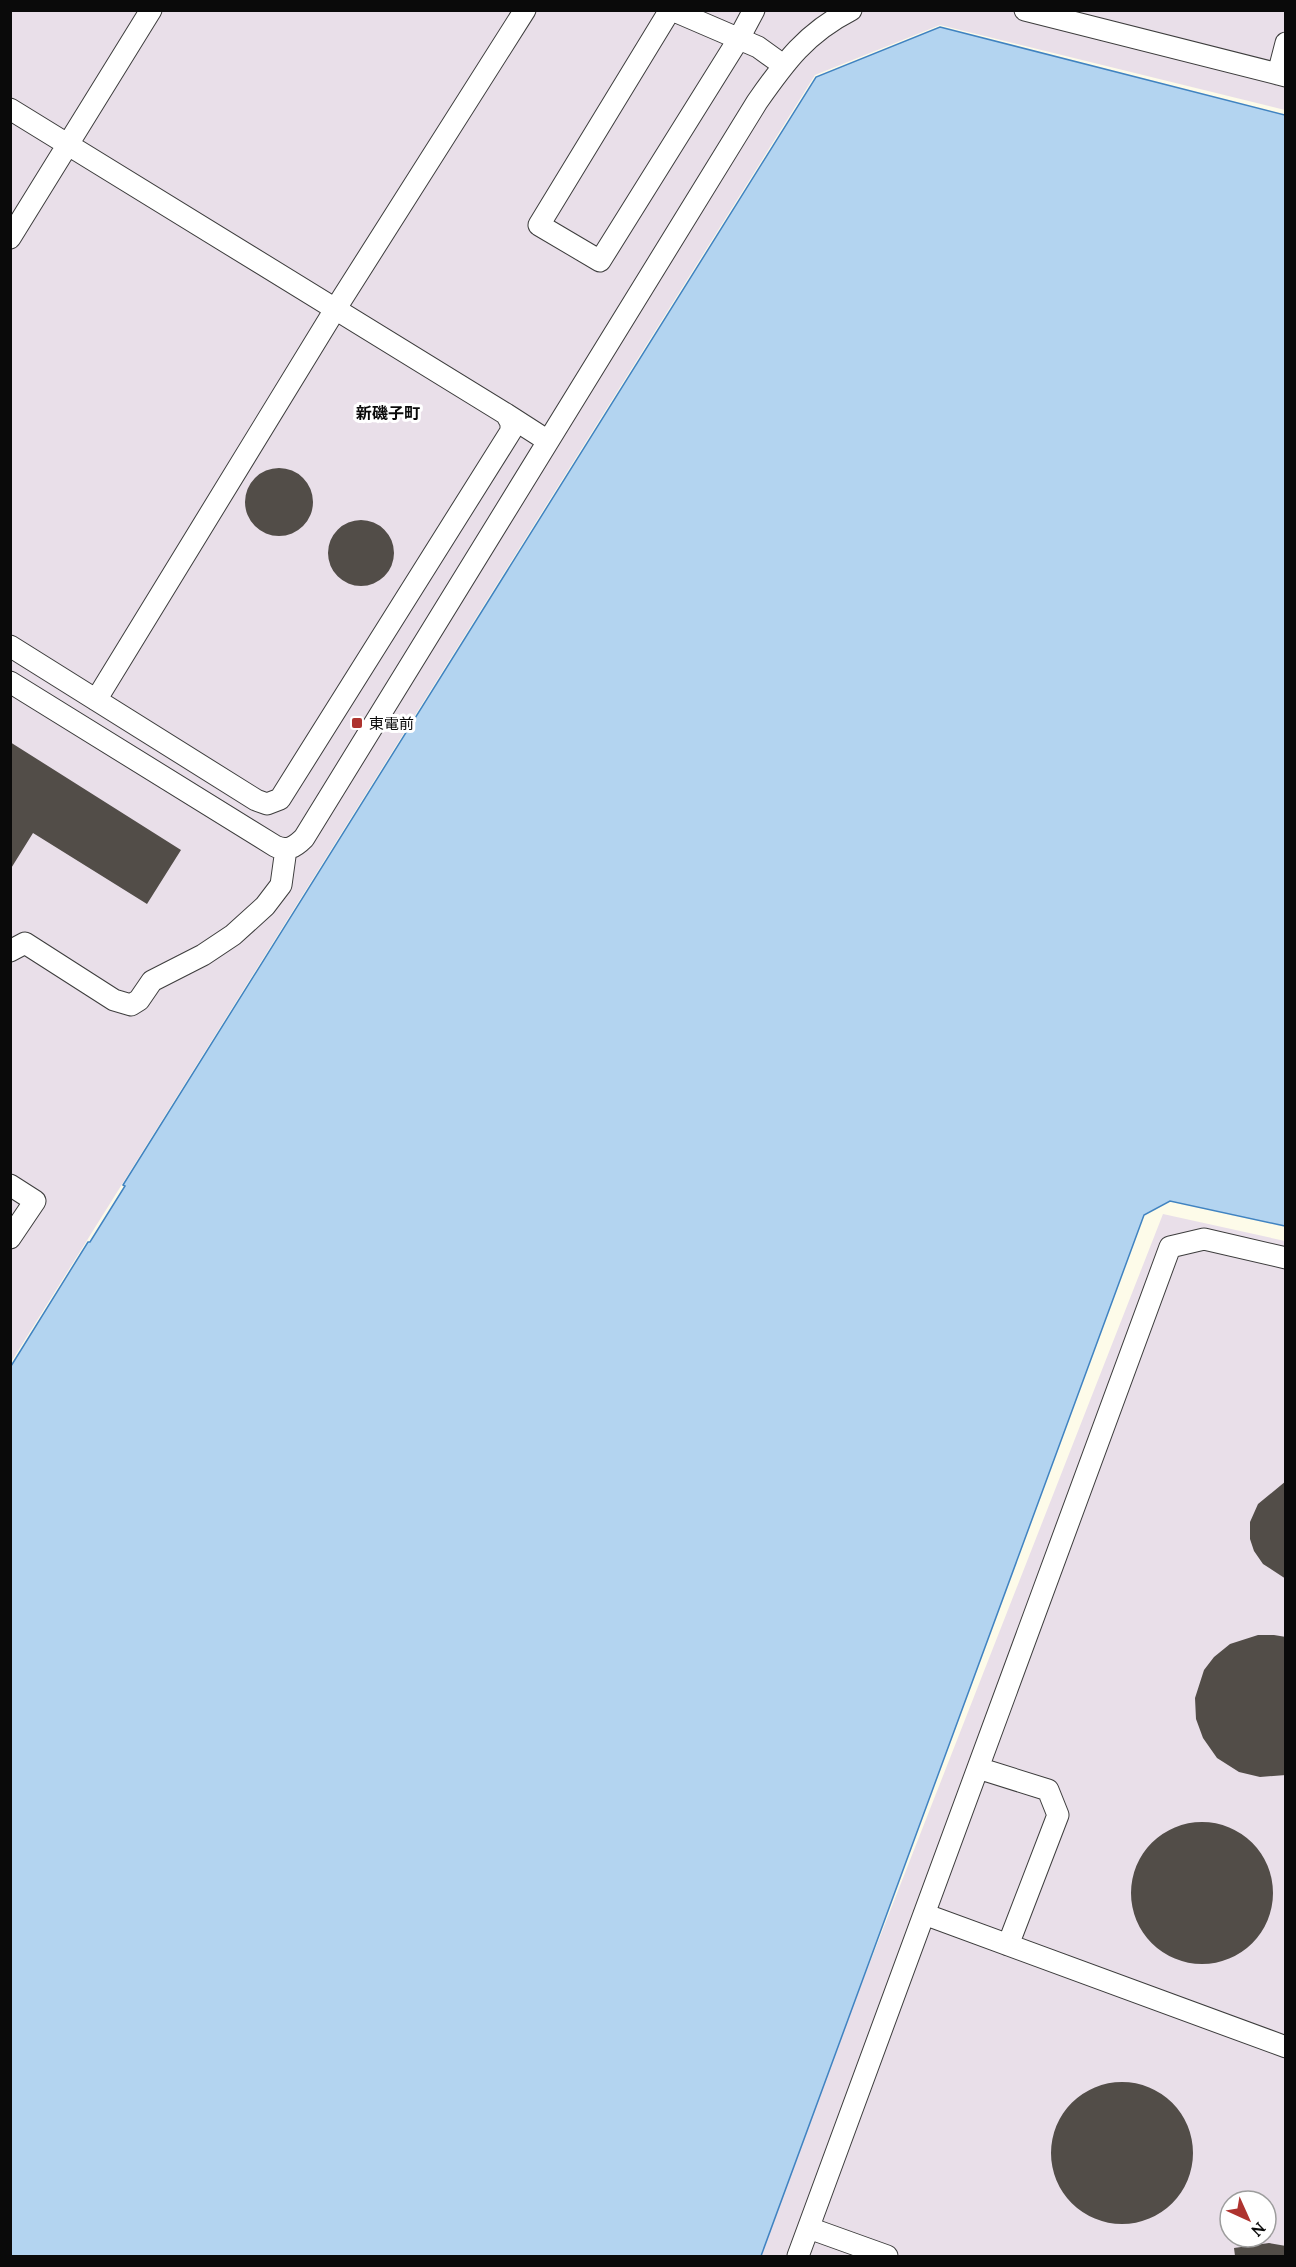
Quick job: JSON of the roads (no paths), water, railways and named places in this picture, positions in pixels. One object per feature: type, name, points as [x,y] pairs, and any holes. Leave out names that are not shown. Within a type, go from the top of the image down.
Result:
[{"type":"street","points":[[10,238],[152,10]]},
{"type":"street","points":[[96,700],[336,308],[525,10]]},
{"type":"street","points":[[754,10],[738,40],[600,261],[539,225],[671,10],[738,40],[758,47],[783,65]]},
{"type":"street","points":[[10,682],[280,849],[297,845],[304,838],[757,102],[783,65],[810,36],[833,19],[851,10]]},
{"type":"street","points":[[1025,10],[1282,75],[1286,43]]},
{"type":"street","points":[[10,109],[336,308],[548,441]]},
{"type":"street","points":[[10,646],[255,800],[267,804],[280,799],[511,431],[511,423],[506,414]]},
{"type":"street","points":[[10,951],[25,943],[114,1000],[131,1005],[139,1000],[153,981],[233,935],[265,906],[281,885],[286,849]]},
{"type":"street","points":[[10,1185],[35,1201],[10,1238]]},
{"type":"street","points":[[798,2256],[1170,1247],[1204,1239],[1286,1258]]},
{"type":"street","points":[[978,1768],[1048,1790],[1058,1815],[1008,1945]]},
{"type":"street","points":[[924,1914],[1286,2047]]},
{"type":"street","points":[[808,2228],[887,2256]]},
{"type":"water","points":[[940,27],[1285,115],[1285,1226],[1170,1201],[1144,1215],[761,2256],[11,2256],[11,1366],[816,77]]},
{"type":"place","name":"東電前","points":[[357,723]]},
{"type":"district","name":"新磯子町","points":[[388,413]]}]
